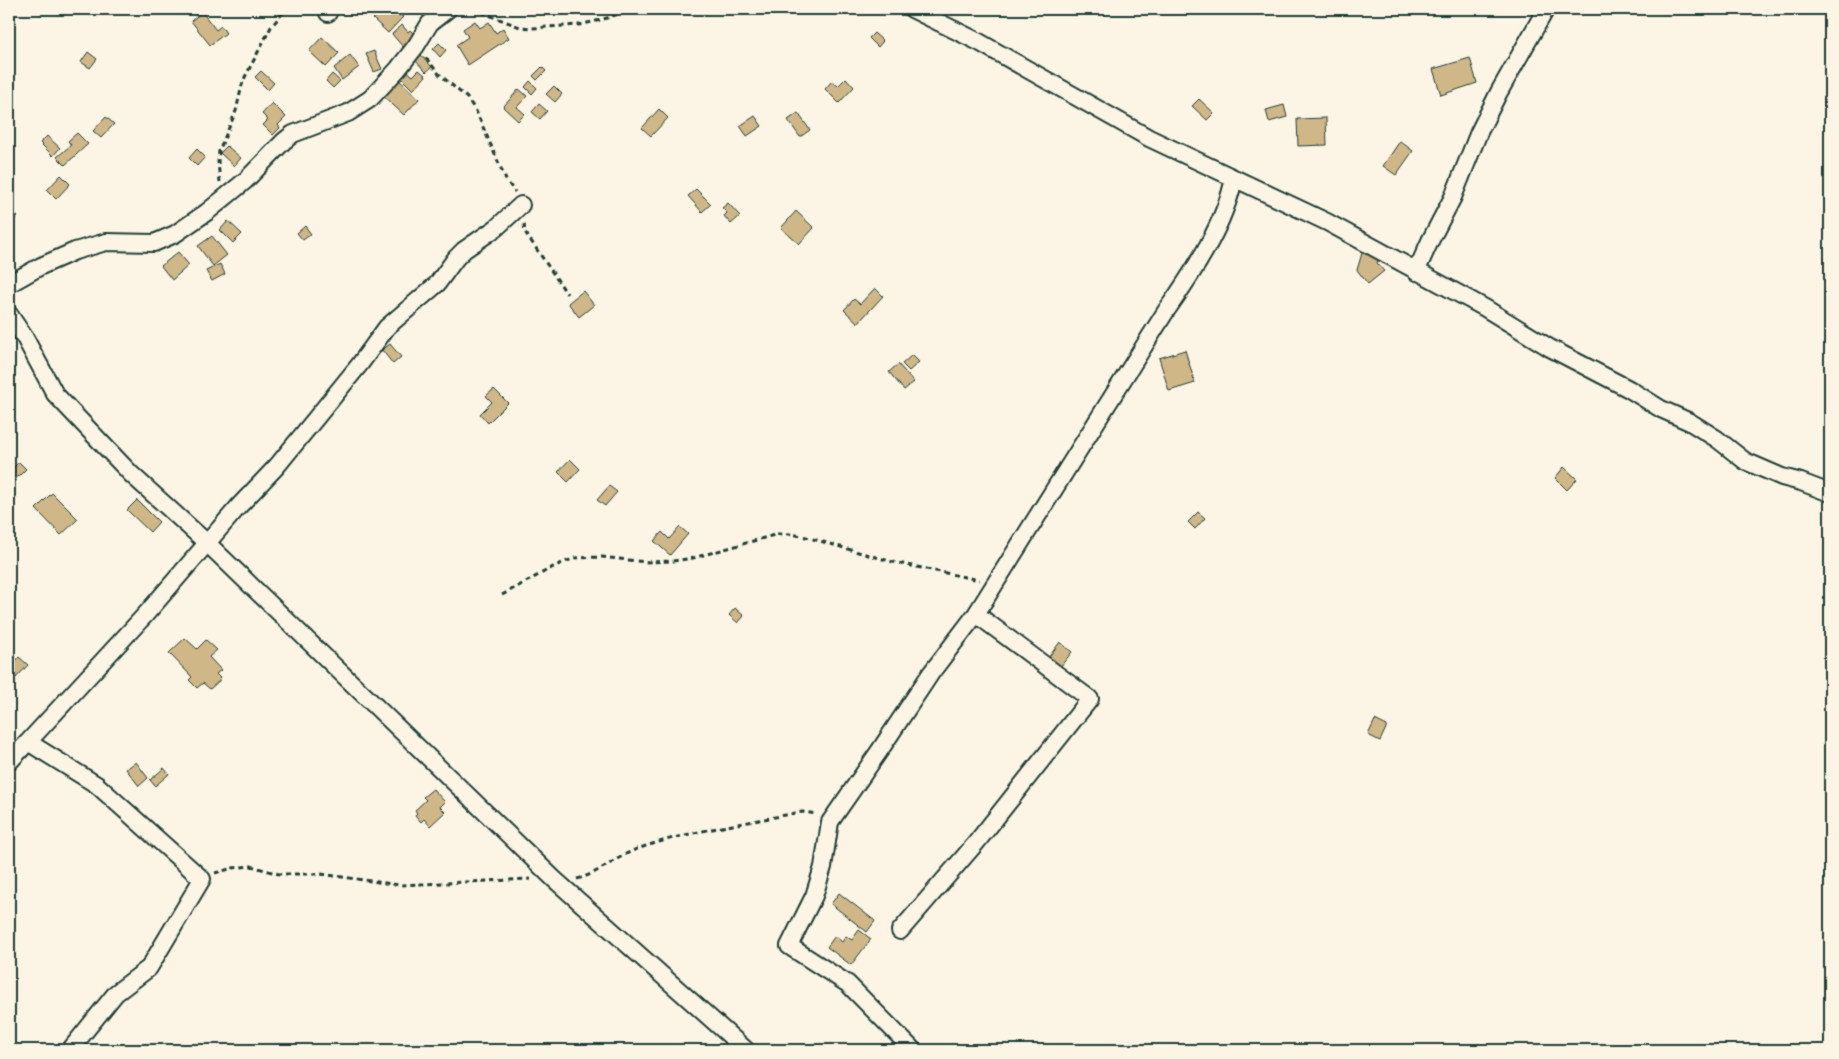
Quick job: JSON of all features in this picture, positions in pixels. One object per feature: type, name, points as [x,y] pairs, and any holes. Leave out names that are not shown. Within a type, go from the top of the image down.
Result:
[{"type":"street","points":[[9,284],[58,257],[82,249],[106,242],[154,243],[175,234],[208,212],[245,181],[292,134],[348,112],[370,99],[398,69],[416,46],[430,23],[448,9]]},
{"type":"street","points":[[912,9],[979,42],[1149,138],[1327,222],[1485,308],[1550,348],[1629,389],[1661,410],[1690,422],[1717,439],[1745,461],[1830,493]]},
{"type":"street","points":[[1416,272],[1453,197],[1479,132],[1499,92],[1546,9]]},
{"type":"street","points":[[913,1050],[848,984],[789,946],[816,889],[823,867],[830,822],[931,673],[976,614],[1166,311],[1192,275],[1230,198],[1234,178]]},
{"type":"street","points":[[9,762],[146,614],[277,466],[326,404],[343,386],[387,326],[437,284],[464,250],[496,228],[521,205]]},
{"type":"street","points":[[9,314],[25,338],[55,394],[131,474],[207,543],[554,879],[746,1050]]},
{"type":"street","points":[[900,931],[976,844],[1090,698],[976,614]]},
{"type":"street","points":[[28,742],[97,785],[202,879],[149,968],[116,993],[70,1050]]},
{"type":"path","points":[[222,200],[218,162],[236,110],[243,81],[270,27],[286,9]]},
{"type":"path","points":[[473,9],[514,25],[532,28],[579,25],[601,20],[632,9]]},
{"type":"path","points":[[416,46],[439,74],[467,98],[476,111],[506,180],[520,197],[525,232],[566,294]]},
{"type":"path","points":[[502,595],[555,566],[575,558],[602,557],[646,562],[673,561],[693,558],[778,534],[806,537],[893,562],[994,583]]},
{"type":"building","points":[[394,9],[403,17],[388,33],[373,19],[382,10],[388,16]]},
{"type":"building","points":[[202,12],[216,30],[221,26],[226,33],[210,45],[191,21]]},
{"type":"building","points":[[475,21],[480,28],[489,22],[496,33],[503,28],[509,38],[468,65],[456,45],[468,37],[463,29]]},
{"type":"building","points":[[402,25],[408,32],[410,30],[416,36],[403,47],[392,34]]},
{"type":"building","points":[[874,33],[883,41],[878,47],[869,38]]},
{"type":"building","points":[[322,37],[339,53],[326,67],[309,51]]},
{"type":"building","points":[[439,43],[446,50],[440,57],[433,49]]},
{"type":"building","points":[[374,51],[382,69],[374,72],[366,54]]},
{"type":"building","points":[[88,52],[97,59],[90,68],[81,62]]},
{"type":"building","points":[[419,53],[432,67],[426,72],[414,59]]},
{"type":"building","points":[[350,55],[359,67],[342,80],[334,68]]},
{"type":"building","points":[[1470,58],[1477,83],[1441,95],[1433,69]]},
{"type":"building","points":[[542,67],[546,71],[537,80],[533,76]]},
{"type":"building","points":[[405,69],[413,76],[419,70],[426,76],[413,90],[399,76]]},
{"type":"building","points":[[261,71],[274,83],[268,90],[255,77]]},
{"type":"building","points":[[332,74],[340,81],[333,88],[326,81]]},
{"type":"building","points":[[395,76],[419,99],[404,115],[381,94]]},
{"type":"building","points":[[846,78],[854,87],[839,103],[825,89],[832,81],[838,86]]},
{"type":"building","points":[[530,81],[537,88],[532,94],[525,87]]},
{"type":"building","points":[[554,86],[562,94],[555,102],[546,94]]},
{"type":"building","points":[[519,89],[527,96],[517,107],[525,114],[518,121],[503,107]]},
{"type":"building","points":[[1199,99],[1214,113],[1207,120],[1192,106]]},
{"type":"building","points":[[272,103],[286,117],[278,125],[280,128],[273,135],[263,125],[268,120],[262,114]]},
{"type":"building","points":[[539,104],[547,111],[540,119],[532,112]]},
{"type":"building","points":[[1284,105],[1287,117],[1269,122],[1266,110]]},
{"type":"building","points":[[659,109],[668,118],[651,136],[642,128]]},
{"type":"building","points":[[798,113],[810,130],[800,137],[788,120]]},
{"type":"building","points":[[755,116],[762,126],[747,136],[740,126]]},
{"type":"building","points":[[106,117],[114,124],[101,138],[93,131]]},
{"type":"building","points":[[1326,118],[1327,145],[1298,146],[1297,119]]},
{"type":"building","points":[[77,133],[88,144],[65,165],[57,157],[71,145],[68,141]]},
{"type":"building","points":[[47,136],[60,148],[53,156],[40,143]]},
{"type":"building","points":[[1400,141],[1413,151],[1396,175],[1383,166]]},
{"type":"building","points":[[227,146],[241,158],[234,166],[220,153]]},
{"type":"building","points":[[197,149],[205,157],[197,166],[189,158]]},
{"type":"building","points":[[61,175],[70,184],[56,199],[47,190]]},
{"type":"building","points":[[696,189],[711,204],[702,212],[688,196]]},
{"type":"building","points":[[728,203],[740,216],[731,224],[724,216],[727,213],[722,208]]},
{"type":"building","points":[[12,210],[18,216],[9,225],[9,213]]},
{"type":"building","points":[[796,211],[814,228],[799,244],[781,228]]},
{"type":"building","points":[[228,221],[242,234],[233,243],[220,230]]},
{"type":"building","points":[[305,226],[311,234],[303,240],[297,233]]},
{"type":"building","points":[[212,236],[227,255],[213,266],[198,246]]},
{"type":"building","points":[[178,252],[189,265],[172,280],[161,266]]},
{"type":"building","points":[[1362,253],[1379,258],[1377,263],[1384,271],[1368,284],[1357,270]]},
{"type":"building","points":[[220,264],[225,274],[212,281],[206,271]]},
{"type":"building","points":[[875,288],[883,296],[858,323],[844,310],[854,299],[860,304]]},
{"type":"building","points":[[583,291],[594,305],[579,317],[568,303]]},
{"type":"building","points":[[390,344],[401,357],[393,364],[382,350]]},
{"type":"building","points":[[1185,350],[1195,383],[1169,391],[1159,358]]},
{"type":"building","points":[[912,355],[919,362],[909,371],[902,364]]},
{"type":"building","points":[[898,364],[914,382],[904,390],[889,372]]},
{"type":"building","points":[[494,389],[508,403],[488,423],[480,414],[492,402],[486,396]]},
{"type":"building","points":[[570,459],[580,469],[568,482],[558,472]]},
{"type":"building","points":[[19,462],[26,469],[9,486],[9,472]]},
{"type":"building","points":[[1564,467],[1577,479],[1567,490],[1555,478]]},
{"type":"building","points":[[609,486],[617,492],[605,506],[597,500]]},
{"type":"building","points":[[52,493],[78,519],[61,535],[36,509]]},
{"type":"building","points":[[137,500],[159,522],[150,532],[127,510]]},
{"type":"building","points":[[1198,512],[1205,518],[1195,529],[1188,522]]},
{"type":"building","points":[[680,527],[688,534],[670,555],[654,541],[662,532],[669,539]]},
{"type":"building","points":[[735,608],[744,616],[738,623],[729,615]]},
{"type":"building","points":[[185,638],[197,649],[206,640],[217,650],[209,657],[221,670],[216,674],[221,679],[210,689],[203,683],[197,688],[189,680],[192,677],[169,653]]},
{"type":"building","points":[[1060,642],[1072,652],[1060,667],[1048,658]]},
{"type":"building","points":[[19,657],[28,665],[16,678],[9,672],[9,669]]},
{"type":"building","points":[[1375,720],[1387,726],[1380,741],[1368,735]]},
{"type":"building","points":[[136,762],[148,778],[139,786],[126,769]]},
{"type":"building","points":[[164,768],[169,774],[155,786],[150,780]]},
{"type":"building","points":[[433,789],[445,802],[440,807],[445,812],[430,826],[424,819],[421,822],[415,815],[417,813],[415,810],[426,800],[423,797]]},
{"type":"building","points":[[839,893],[875,921],[867,932],[831,904]]},
{"type":"building","points":[[859,930],[871,939],[851,965],[827,947],[835,936],[842,942],[846,936],[852,940]]}]
